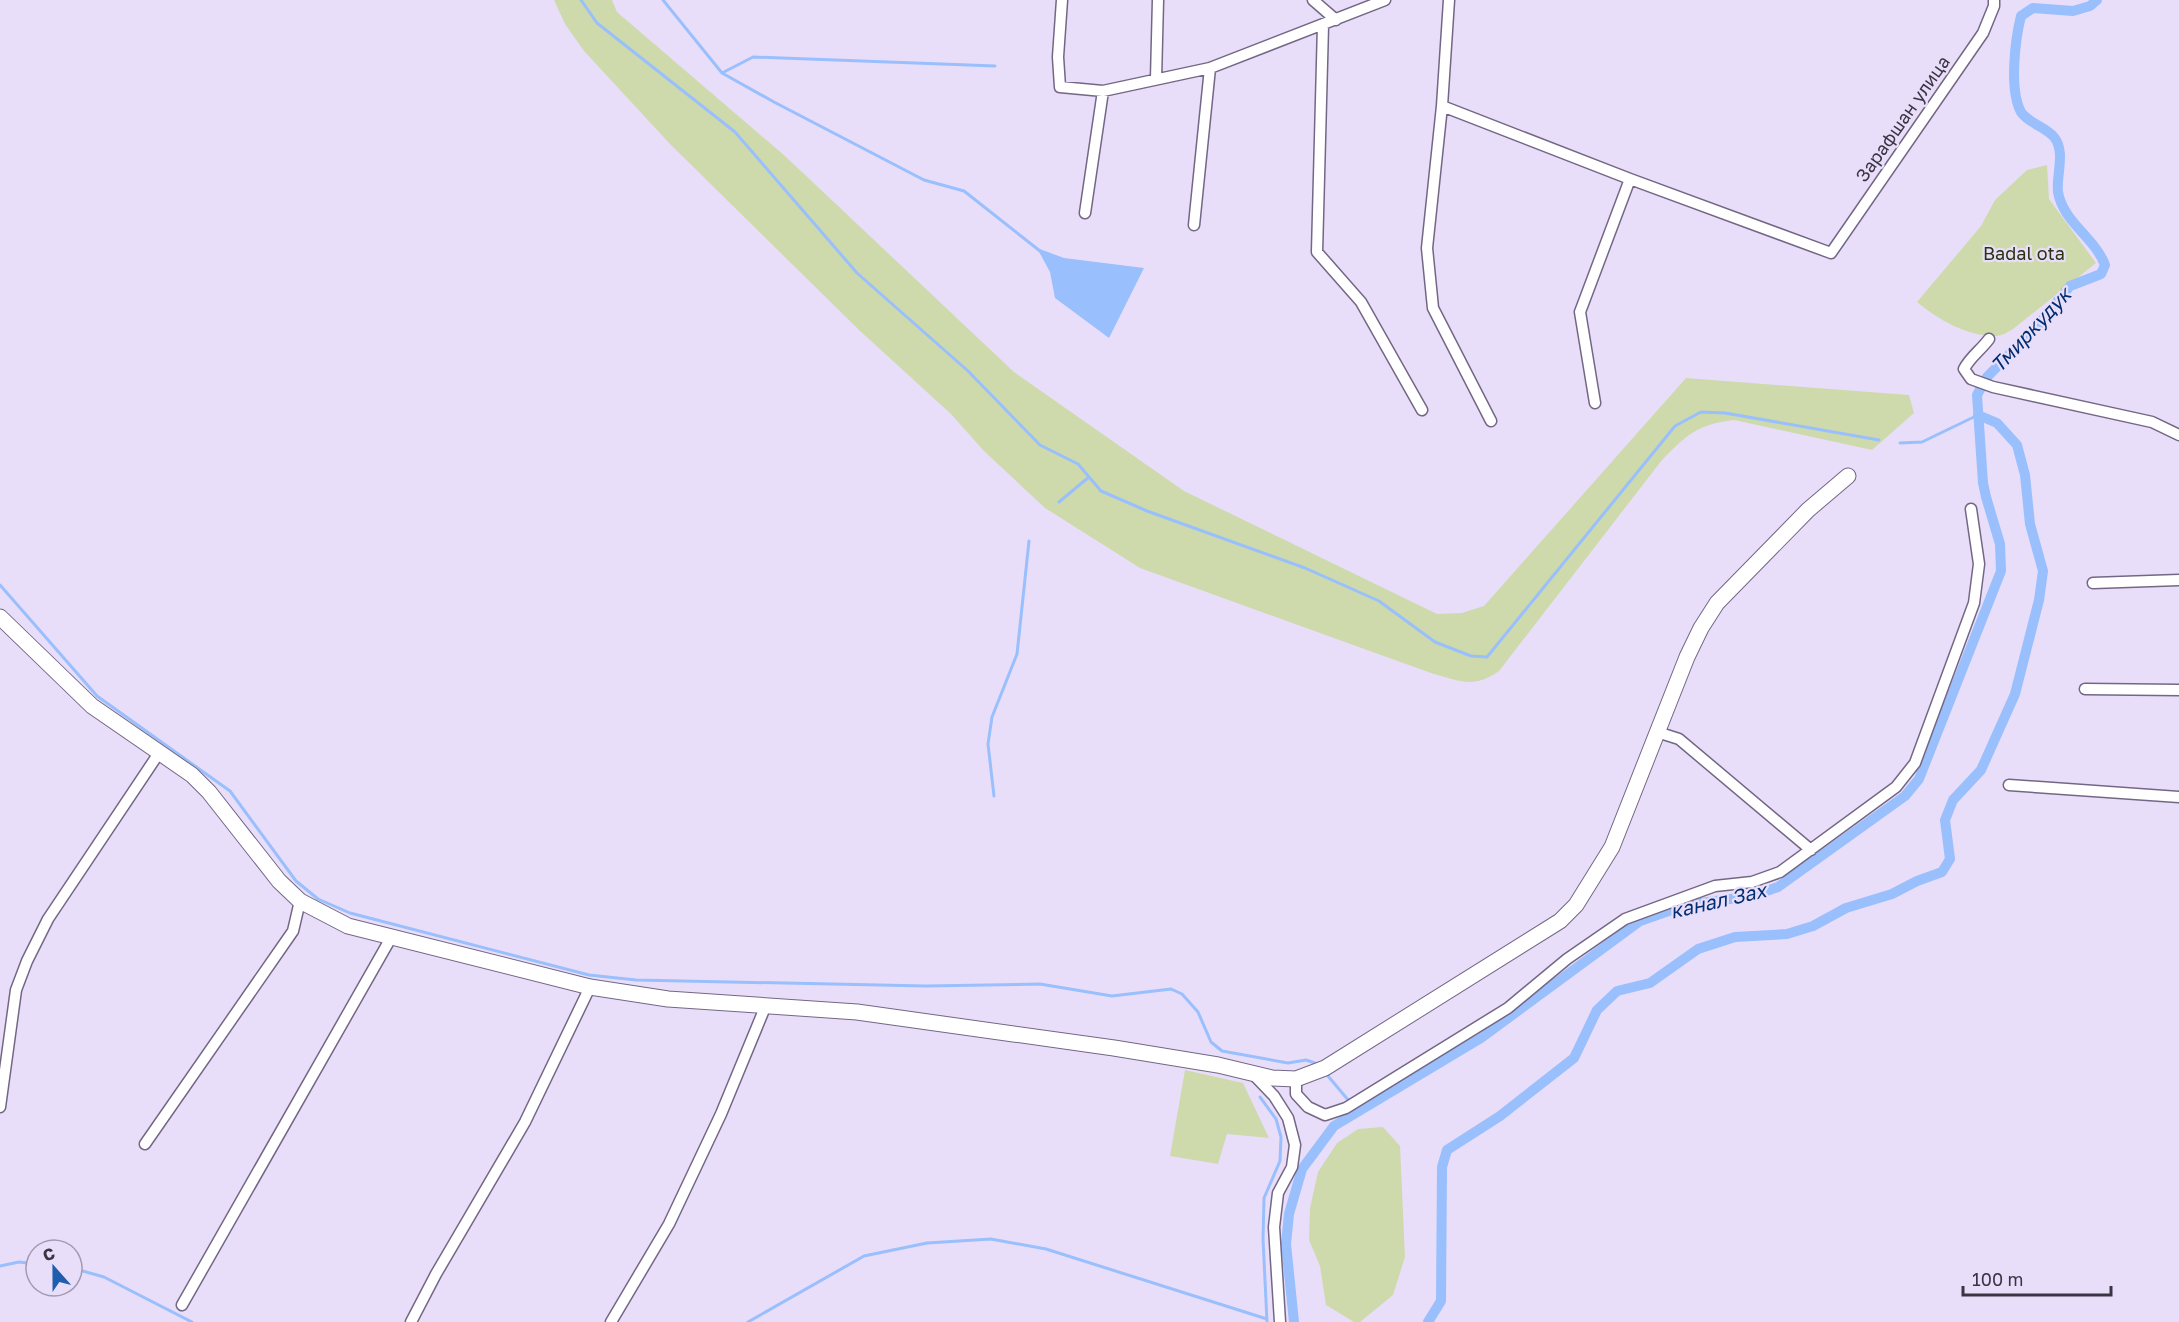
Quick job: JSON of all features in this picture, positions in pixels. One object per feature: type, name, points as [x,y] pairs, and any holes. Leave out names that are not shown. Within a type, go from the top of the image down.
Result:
[{"type":"main road","points":[[0,617],[92,706],[192,775],[209,792],[279,881],[300,901],[348,926],[590,987],[668,999],[857,1012],[1114,1048],[1218,1065],[1272,1078],[1296,1087],[1560,921],[1576,905],[1612,847],[1687,657],[1701,628],[1718,603],[1808,510],[1848,476]]},
{"type":"street","points":[[1062,0],[1058,57],[1060,87],[1102,91],[1210,68],[1385,0]]},
{"type":"street","points":[[1156,79],[1158,0]]},
{"type":"street","points":[[1313,0],[1336,20]]},
{"type":"street","points":[[1449,0],[1442,106],[1427,248],[1433,308],[1491,421]]},
{"type":"street","name":"Зарафшан улица","points":[[1629,179],[1831,253],[1983,33],[1994,6],[1994,0]]},
{"type":"street","points":[[1323,25],[1317,252],[1361,302],[1422,410]]},
{"type":"street","points":[[1194,225],[1210,68]]},
{"type":"street","points":[[1085,213],[1102,91]]},
{"type":"street","points":[[1442,106],[1629,179],[1580,312],[1595,403]]},
{"type":"street","points":[[1989,339],[1969,359],[1964,369],[1971,380],[1993,387],[2152,422],[2179,435]]},
{"type":"street","points":[[1274,1096],[1296,1087],[1308,1107],[1325,1115],[1346,1108],[1508,1008],[1567,959],[1624,919],[1715,886],[1752,882],[1780,872],[1896,787],[1915,763],[1974,603],[1979,564],[1971,509]]},
{"type":"street","points":[[2093,582],[2179,580]]},
{"type":"street","points":[[2085,689],[2179,690]]},
{"type":"street","points":[[1657,732],[1679,739],[1811,849]]},
{"type":"street","points":[[0,1107],[16,990],[27,961],[48,919],[159,753]]},
{"type":"street","points":[[2009,785],[2179,797]]},
{"type":"street","points":[[145,1144],[293,931],[300,901]]},
{"type":"street","points":[[182,1305],[392,936]]},
{"type":"street","points":[[411,1322],[436,1274],[525,1122],[590,987]]},
{"type":"street","points":[[611,1322],[669,1224],[721,1114],[766,1005]]},
{"type":"street","points":[[1251,1073],[1274,1096],[1288,1118],[1295,1145],[1292,1167],[1278,1193],[1274,1227],[1280,1322]]},
{"type":"green space","points":[[554,0],[612,0],[617,12],[785,156],[1014,372],[1184,491],[1437,614],[1462,613],[1484,606],[1686,378],[1909,395],[1914,413],[1872,450],[1734,420],[1701,428],[1679,443],[1662,460],[1499,671],[1490,677],[1474,682],[1458,681],[1431,673],[1140,568],[1045,508],[984,451],[951,414],[859,330],[670,144],[584,51],[565,24]]},
{"type":"green space","name":"Badal ota","points":[[2047,165],[2049,199],[2096,263],[2013,329],[1998,336],[1974,333],[1954,326],[1917,302],[1981,226],[1995,200],[2027,170]]},
{"type":"green space","points":[[1185,1070],[1243,1083],[1269,1138],[1227,1134],[1218,1164],[1170,1156]]},
{"type":"green space","points":[[1383,1127],[1400,1146],[1405,1257],[1393,1295],[1360,1322],[1354,1322],[1326,1305],[1320,1266],[1309,1240],[1310,1208],[1318,1172],[1337,1143],[1358,1129]]},
{"type":"water","points":[[1037,248],[1064,258],[1144,268],[1109,338],[1055,298],[1050,272]]},
{"type":"waterway","points":[[581,0],[597,23],[735,132],[857,273],[968,371],[1040,445],[1078,464],[1101,491],[1147,511],[1305,568],[1379,601],[1435,642],[1471,656],[1487,657],[1675,426],[1701,412],[1725,413],[1879,440]]},
{"type":"waterway","points":[[663,0],[722,73],[924,180],[964,191],[1040,251]]},
{"type":"waterway","name":"канал Зах","points":[[1294,1322],[1286,1244],[1289,1214],[1302,1169],[1334,1126],[1481,1038],[1640,921],[1686,905],[1752,896],[1778,887],[1905,796],[1919,779],[2001,571],[2000,544],[1983,483],[1977,395],[1987,377],[2038,325],[2070,286],[2101,274],[2105,265],[2094,246],[2072,221],[2061,203],[2058,192],[2060,157],[2058,143],[2051,134],[2024,116],[2017,103],[2014,65],[2021,16],[2033,8],[2073,11],[2090,6],[2097,0]]},
{"type":"waterway","points":[[722,73],[753,57],[995,66]]},
{"type":"waterway","points":[[1900,443],[1922,442],[1978,415]]},
{"type":"waterway","points":[[1428,1322],[1441,1301],[1442,1167],[1447,1150],[1500,1116],[1574,1058],[1597,1010],[1617,991],[1650,983],[1698,949],[1735,937],[1787,934],[1813,926],[1846,908],[1892,894],[1917,881],[1942,872],[1950,859],[1945,820],[1953,800],[1981,770],[2015,694],[2039,600],[2043,571],[2030,524],[2025,475],[2017,445],[1997,423],[1978,415]]},
{"type":"waterway","points":[[1059,502],[1089,477]]},
{"type":"waterway","points":[[994,796],[988,744],[992,717],[1017,654],[1029,541]]},
{"type":"waterway","points":[[0,585],[97,696],[230,791],[296,881],[318,899],[350,913],[589,975],[636,980],[926,986],[1040,984],[1112,996],[1171,989],[1182,994],[1198,1012],[1211,1042],[1222,1051],[1288,1063],[1306,1060],[1315,1063]]},
{"type":"waterway","points":[[1328,1076],[1349,1101]]},
{"type":"waterway","points":[[1260,1097],[1276,1119],[1281,1137],[1280,1161],[1264,1198],[1263,1239],[1267,1322]]},
{"type":"waterway","points":[[748,1322],[864,1256],[927,1243],[991,1239],[1046,1249],[1267,1319]]},
{"type":"waterway","points":[[0,1266],[24,1263]]},
{"type":"waterway","points":[[84,1271],[104,1277],[192,1322]]},
{"type":"water label","name":"Тмиркудук","points":[[2031,330]]}]
